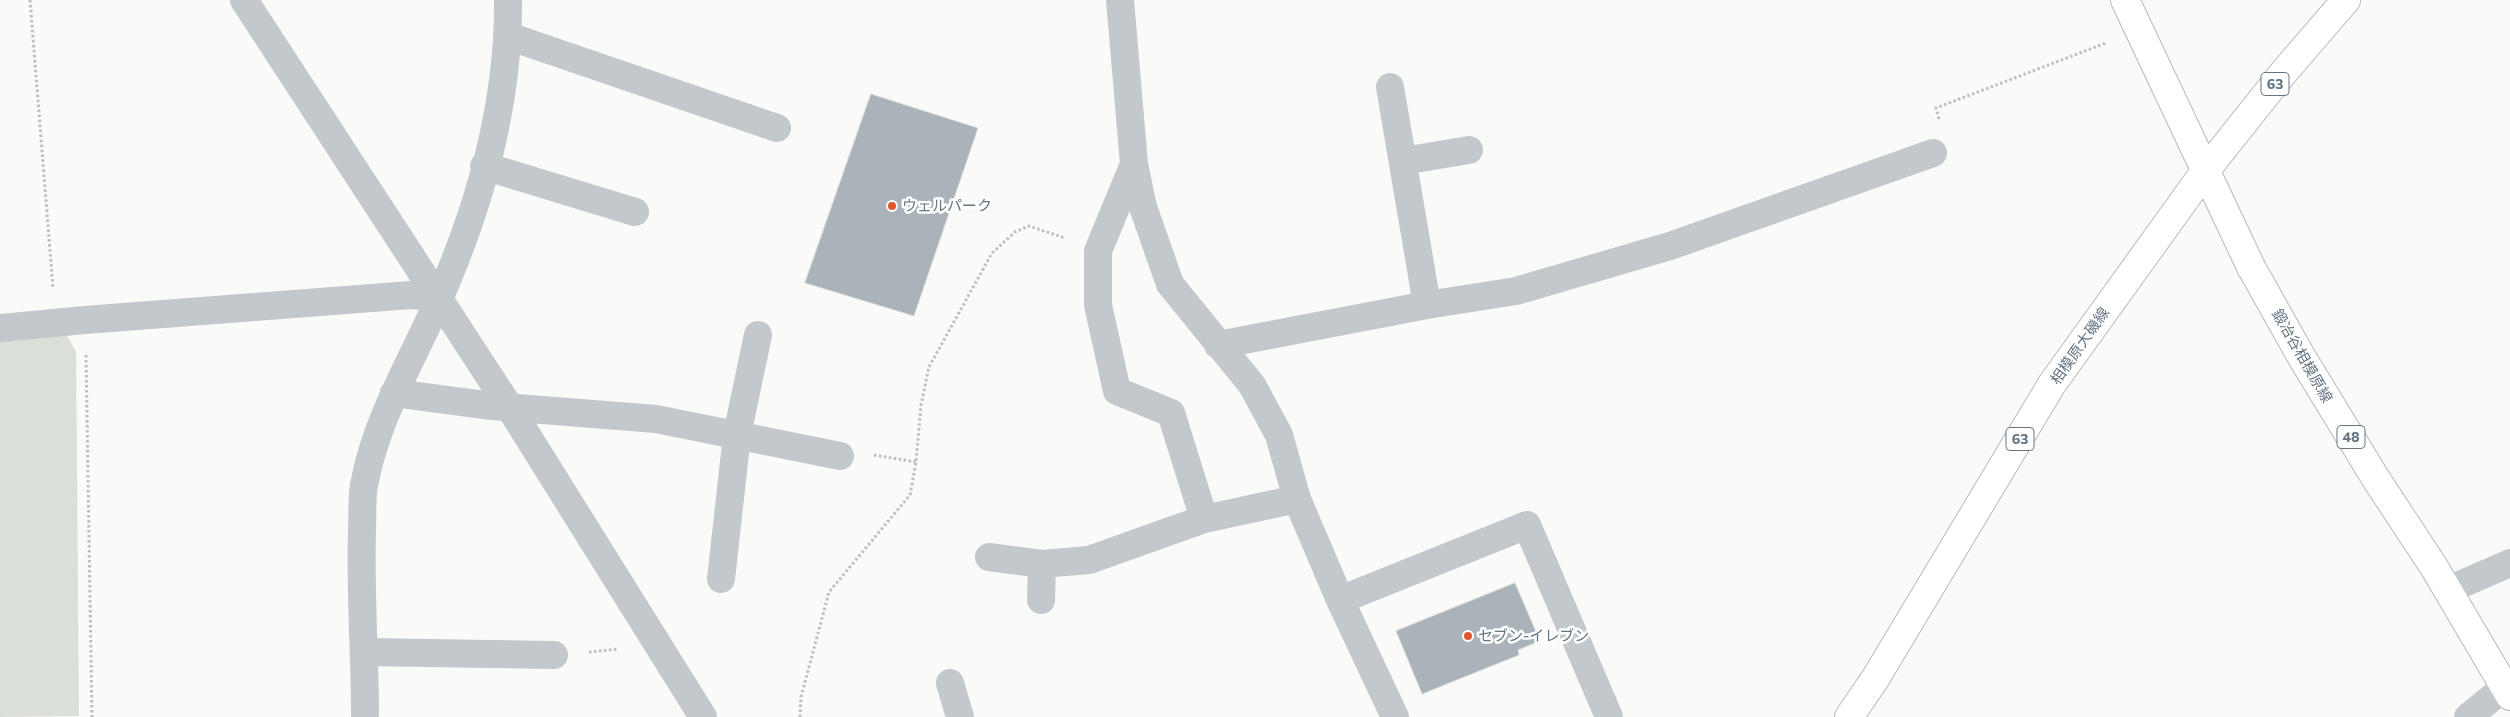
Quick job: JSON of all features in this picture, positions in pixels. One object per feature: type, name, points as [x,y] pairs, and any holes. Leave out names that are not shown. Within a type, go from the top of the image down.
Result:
[{"type":"main road","name":"鍛冶谷相模原線","points":[[2125,0],[2251,267],[2301,356],[2376,479],[2448,590],[2508,692]]},
{"type":"main road","name":"相模原大磯線","points":[[1849,717],[1875,679],[2052,384],[2206,170],[2284,72],[2346,0]]},
{"type":"street","points":[[244,0],[510,408],[703,717]]},
{"type":"street","points":[[365,717],[362,554],[364,481],[378,434],[394,393],[439,298],[472,216],[498,109],[508,36],[508,0]]},
{"type":"street","points":[[1120,0],[1134,164],[1143,207],[1170,284],[1252,385],[1279,435],[1297,499],[1340,600],[1395,717]]},
{"type":"street","points":[[508,36],[777,128]]},
{"type":"street","points":[[1390,87],[1426,305]]},
{"type":"street","points":[[1403,161],[1469,150]]},
{"type":"street","points":[[1218,345],[1426,305],[1516,290],[1670,246],[1933,153]]},
{"type":"street","points":[[1134,164],[1098,251],[1098,305],[1117,391],[1171,414],[1204,519]]},
{"type":"street","points":[[484,166],[635,212]]},
{"type":"street","points":[[0,328],[410,295],[439,298]]},
{"type":"street","points":[[721,579],[737,435],[758,335]]},
{"type":"street","points":[[394,393],[510,408],[656,419],[840,456]]},
{"type":"street","points":[[989,557],[1042,564],[1089,560],[1204,519],[1297,499]]},
{"type":"street","points":[[1340,600],[1527,525],[1610,717]]},
{"type":"street","points":[[2448,590],[2510,563]]},
{"type":"street","points":[[1041,600],[1042,564]]},
{"type":"street","points":[[365,652],[554,655]]},
{"type":"street","points":[[950,683],[960,717]]},
{"type":"street","points":[[2468,717],[2508,692]]},
{"type":"path","points":[[30,0],[55,323]]},
{"type":"path","points":[[1933,153],[1944,138],[1936,108],[2114,40]]},
{"type":"path","points":[[800,717],[801,697],[829,592],[910,495],[916,462],[921,405],[929,367],[992,253],[1015,232],[1029,226],[1043,229],[1098,251]]},
{"type":"path","points":[[85,320],[92,717]]},
{"type":"path","points":[[554,655],[659,645]]},
{"type":"shaded area","points":[[66,334],[76,352],[79,716],[0,717],[0,341]]},
{"type":"building","name":"ウェルパーク","points":[[871,94],[978,128],[914,316],[805,283]]},
{"type":"building","name":"セブン-イレブン","points":[[1515,583],[1540,641],[1518,650],[1519,655],[1422,694],[1396,631]]},
{"type":"place","name":"ウェルパーク","points":[[892,206]]},
{"type":"place","name":"セブン-イレブン","points":[[1468,636]]}]
